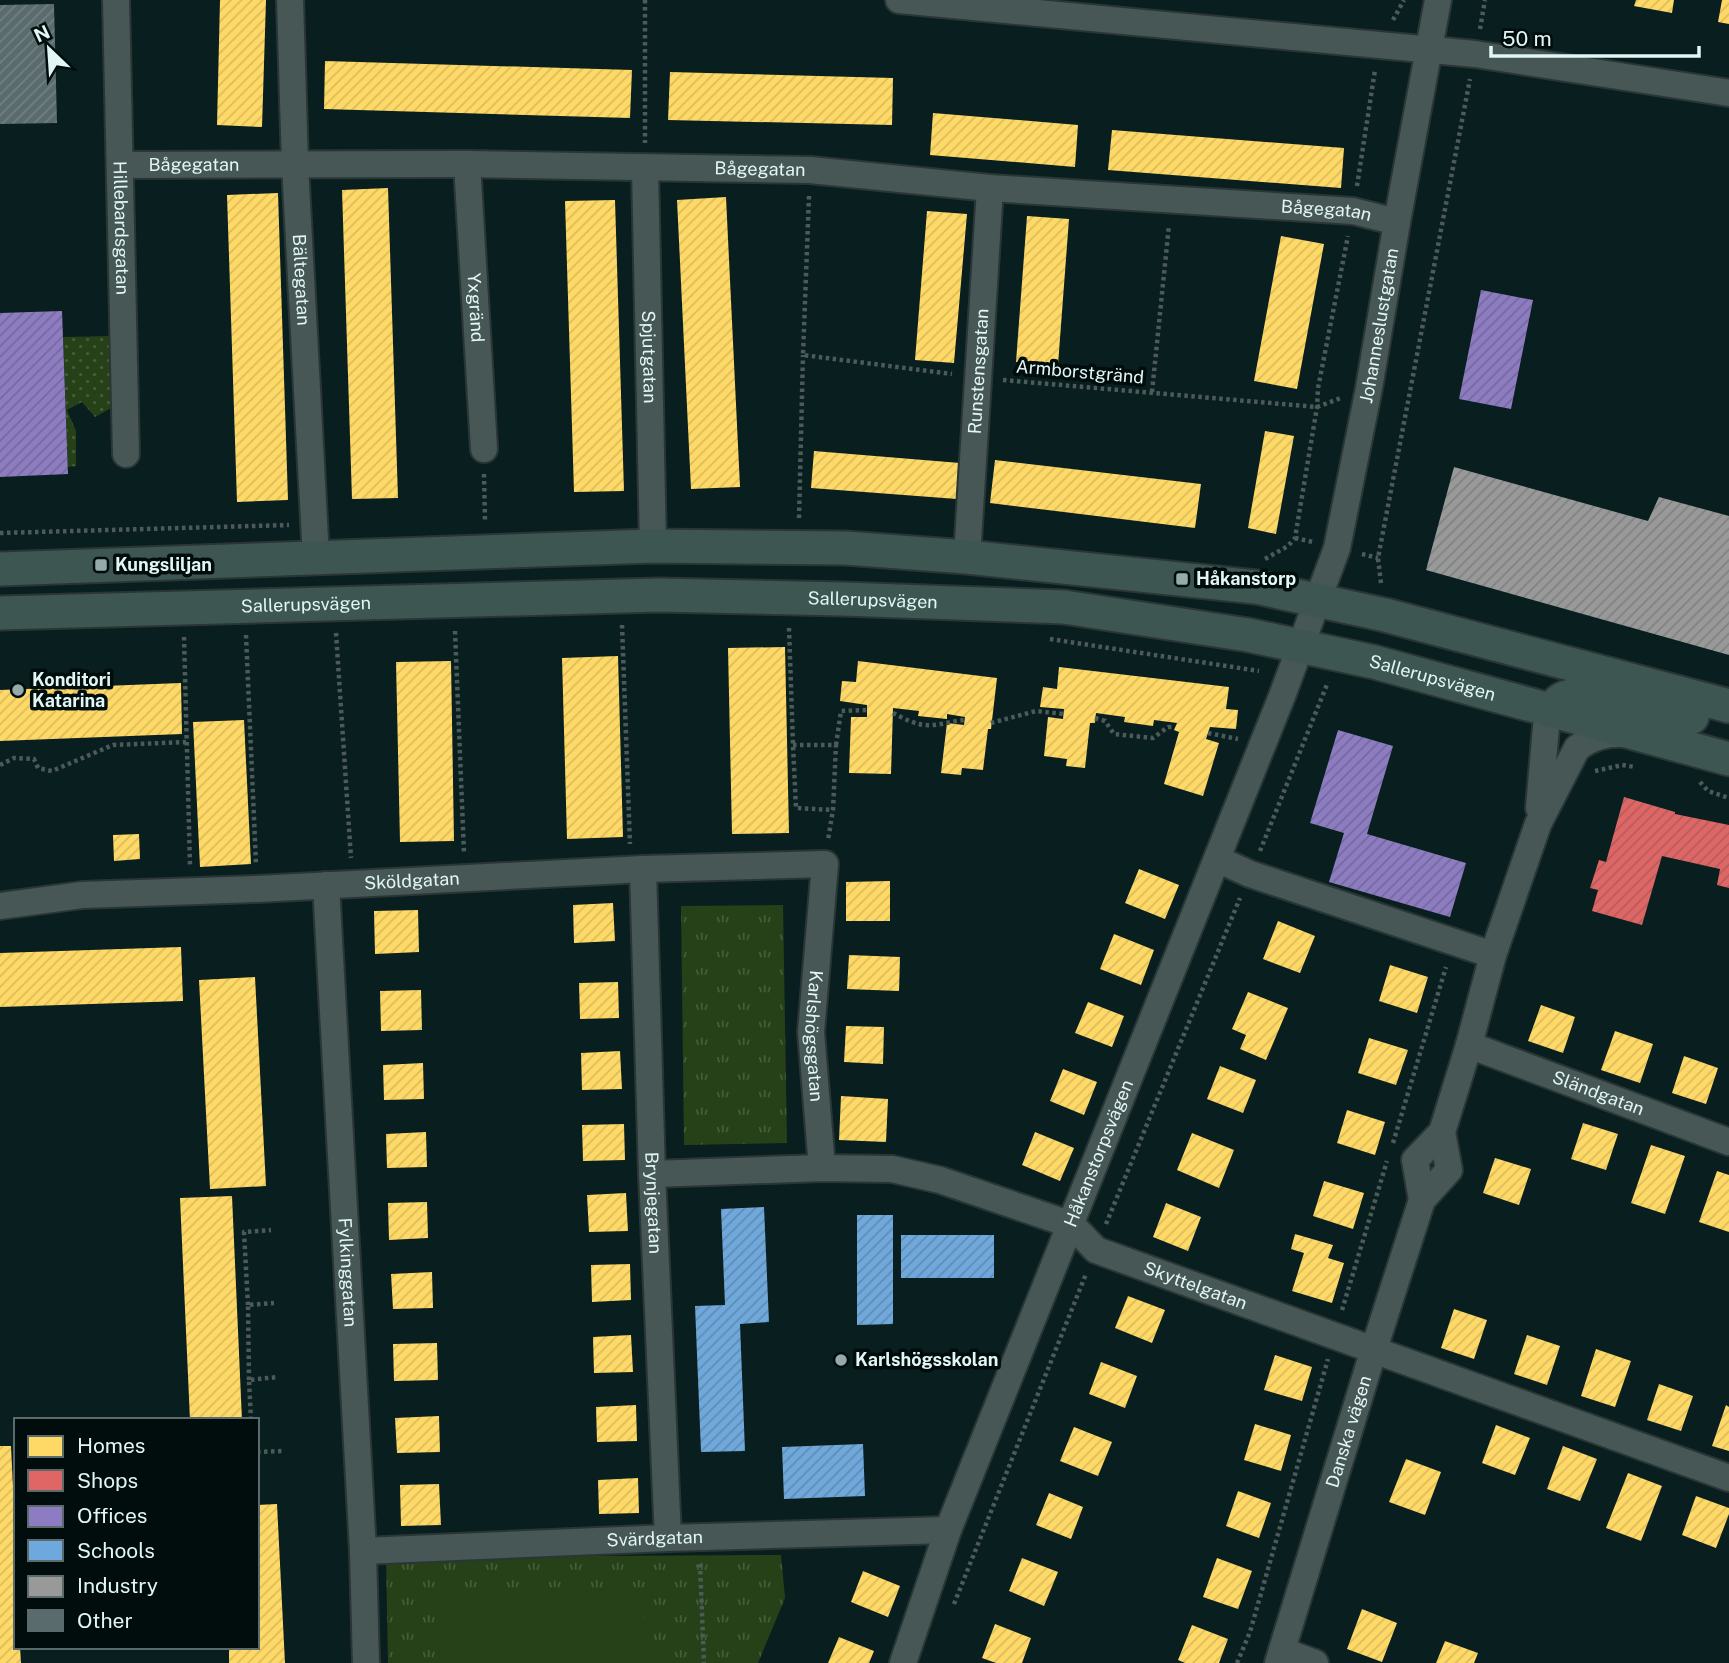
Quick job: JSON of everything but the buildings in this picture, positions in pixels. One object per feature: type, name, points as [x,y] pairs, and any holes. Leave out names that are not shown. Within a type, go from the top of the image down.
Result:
[{"type":"main road","points":[[0,569],[653,546],[845,548],[967,557],[1256,587],[1385,615],[1729,706]]},
{"type":"main road","name":"Sallerupsvägen","points":[[0,613],[672,596],[1064,607],[1248,635],[1374,662],[1729,760]]},
{"type":"main road","points":[[1550,711],[1558,700],[1567,695],[1579,695],[1729,724]]},
{"type":"street","name":"Hillebardsgatan","points":[[116,0],[126,454]]},
{"type":"street","name":"Bältegatan","points":[[290,0],[295,165],[316,558]]},
{"type":"street","points":[[899,0],[1475,54],[1729,93]]},
{"type":"street","name":"Johanneslustgatan","points":[[1301,646],[1337,548],[1369,388],[1438,0]]},
{"type":"street","name":"Bågegatan","points":[[120,165],[467,164],[810,170],[990,188],[1353,211],[1397,222]]},
{"type":"street","name":"Yxgränd","points":[[467,164],[484,449]]},
{"type":"street","name":"Spjutgatan","points":[[645,168],[653,546]]},
{"type":"street","name":"Runstensgatan","points":[[967,557],[990,188]]},
{"type":"street","name":"Håkanstorpsvägen","points":[[902,1663],[948,1530],[1301,646]]},
{"type":"street","name":"Danska vägen","points":[[1538,824],[1546,727],[1550,711]]},
{"type":"street","name":"Danska vägen","points":[[1280,1657],[1422,1200],[1449,1170],[1442,1132],[1493,955],[1538,824],[1577,748],[1599,736],[1613,733],[1637,734]]},
{"type":"street","points":[[1217,859],[1250,874],[1493,955]]},
{"type":"street","name":"Sköldgatan","points":[[0,906],[82,895],[257,889],[637,869],[825,864]]},
{"type":"street","name":"Karlshögsgatan","points":[[822,1168],[811,1032],[825,864]]},
{"type":"street","name":"Brynjegatan","points":[[637,869],[668,1538]]},
{"type":"street","name":"Fylkinggatan","points":[[326,885],[366,1663]]},
{"type":"street","name":"Sländgatan","points":[[1469,1045],[1729,1142]]},
{"type":"street","name":"Skyttelgatan","points":[[652,1174],[822,1168],[892,1169],[940,1180],[1072,1225],[1096,1250],[1729,1478]]},
{"type":"street","name":"Svärdgatan","points":[[362,1551],[948,1530]]},
{"type":"street","points":[[1280,1657],[1315,1663]]},
{"type":"path","points":[[645,0],[645,168]]},
{"type":"path","points":[[1378,558],[1485,0]]},
{"type":"path","points":[[1256,587],[1260,565],[1295,538],[1318,388],[1353,211],[1379,45]]},
{"type":"path","points":[[799,520],[810,170]]},
{"type":"path","points":[[1152,392],[1172,200]]},
{"type":"path","name":"Armborstgränd","points":[[803,355],[978,378],[1317,407],[1369,388]]},
{"type":"path","points":[[484,449],[485,520]]},
{"type":"path","points":[[622,621],[637,869]]},
{"type":"path","points":[[789,621],[796,808],[833,810]]},
{"type":"path","points":[[455,625],[465,878]]},
{"type":"path","points":[[335,629],[353,884]]},
{"type":"path","points":[[246,631],[257,889]]},
{"type":"path","points":[[184,633],[191,892]]},
{"type":"path","points":[[1043,638],[1243,669],[1248,635]]},
{"type":"path","points":[[951,1613],[1328,682]]},
{"type":"path","points":[[825,864],[833,810],[835,745],[841,711],[867,710]]},
{"type":"path","points":[[991,723],[1036,711],[1064,714]]},
{"type":"path","points":[[893,713],[921,725],[964,720]]},
{"type":"path","points":[[1095,718],[1105,721],[1114,733],[1153,738],[1168,727],[1175,727]]},
{"type":"path","points":[[0,765],[13,758],[34,759],[38,768],[52,771],[113,745],[186,742]]},
{"type":"path","points":[[793,745],[835,745]]},
{"type":"path","points":[[1237,1663],[1250,1632],[1446,939]]},
{"type":"path","points":[[251,1418],[244,1232],[271,1230]]},
{"type":"path","points":[[248,1305],[274,1303]]},
{"type":"path","points":[[249,1380],[278,1377]]},
{"type":"path","points":[[259,1452],[282,1451]]},
{"type":"path","points":[[699,1539],[704,1663]]},
{"type":"green space","points":[[112,336],[113,407],[95,417],[82,402],[67,410],[76,431],[76,466],[68,467],[63,337]]},
{"type":"green space","points":[[783,905],[787,1143],[684,1145],[681,906]]},
{"type":"green space","points":[[781,1555],[785,1598],[758,1663],[388,1663],[386,1557]]},
{"type":"green space","points":[[643,1588],[646,1663],[440,1663],[437,1598]]},
{"type":"place","name":"Kungsliljan","points":[[101,565]]},
{"type":"place","name":"Håkanstorp","points":[[1182,579]]},
{"type":"place","name":"Konditori Katarina","points":[[18,690]]},
{"type":"place","name":"Karlshögsskolan","points":[[841,1360]]}]
